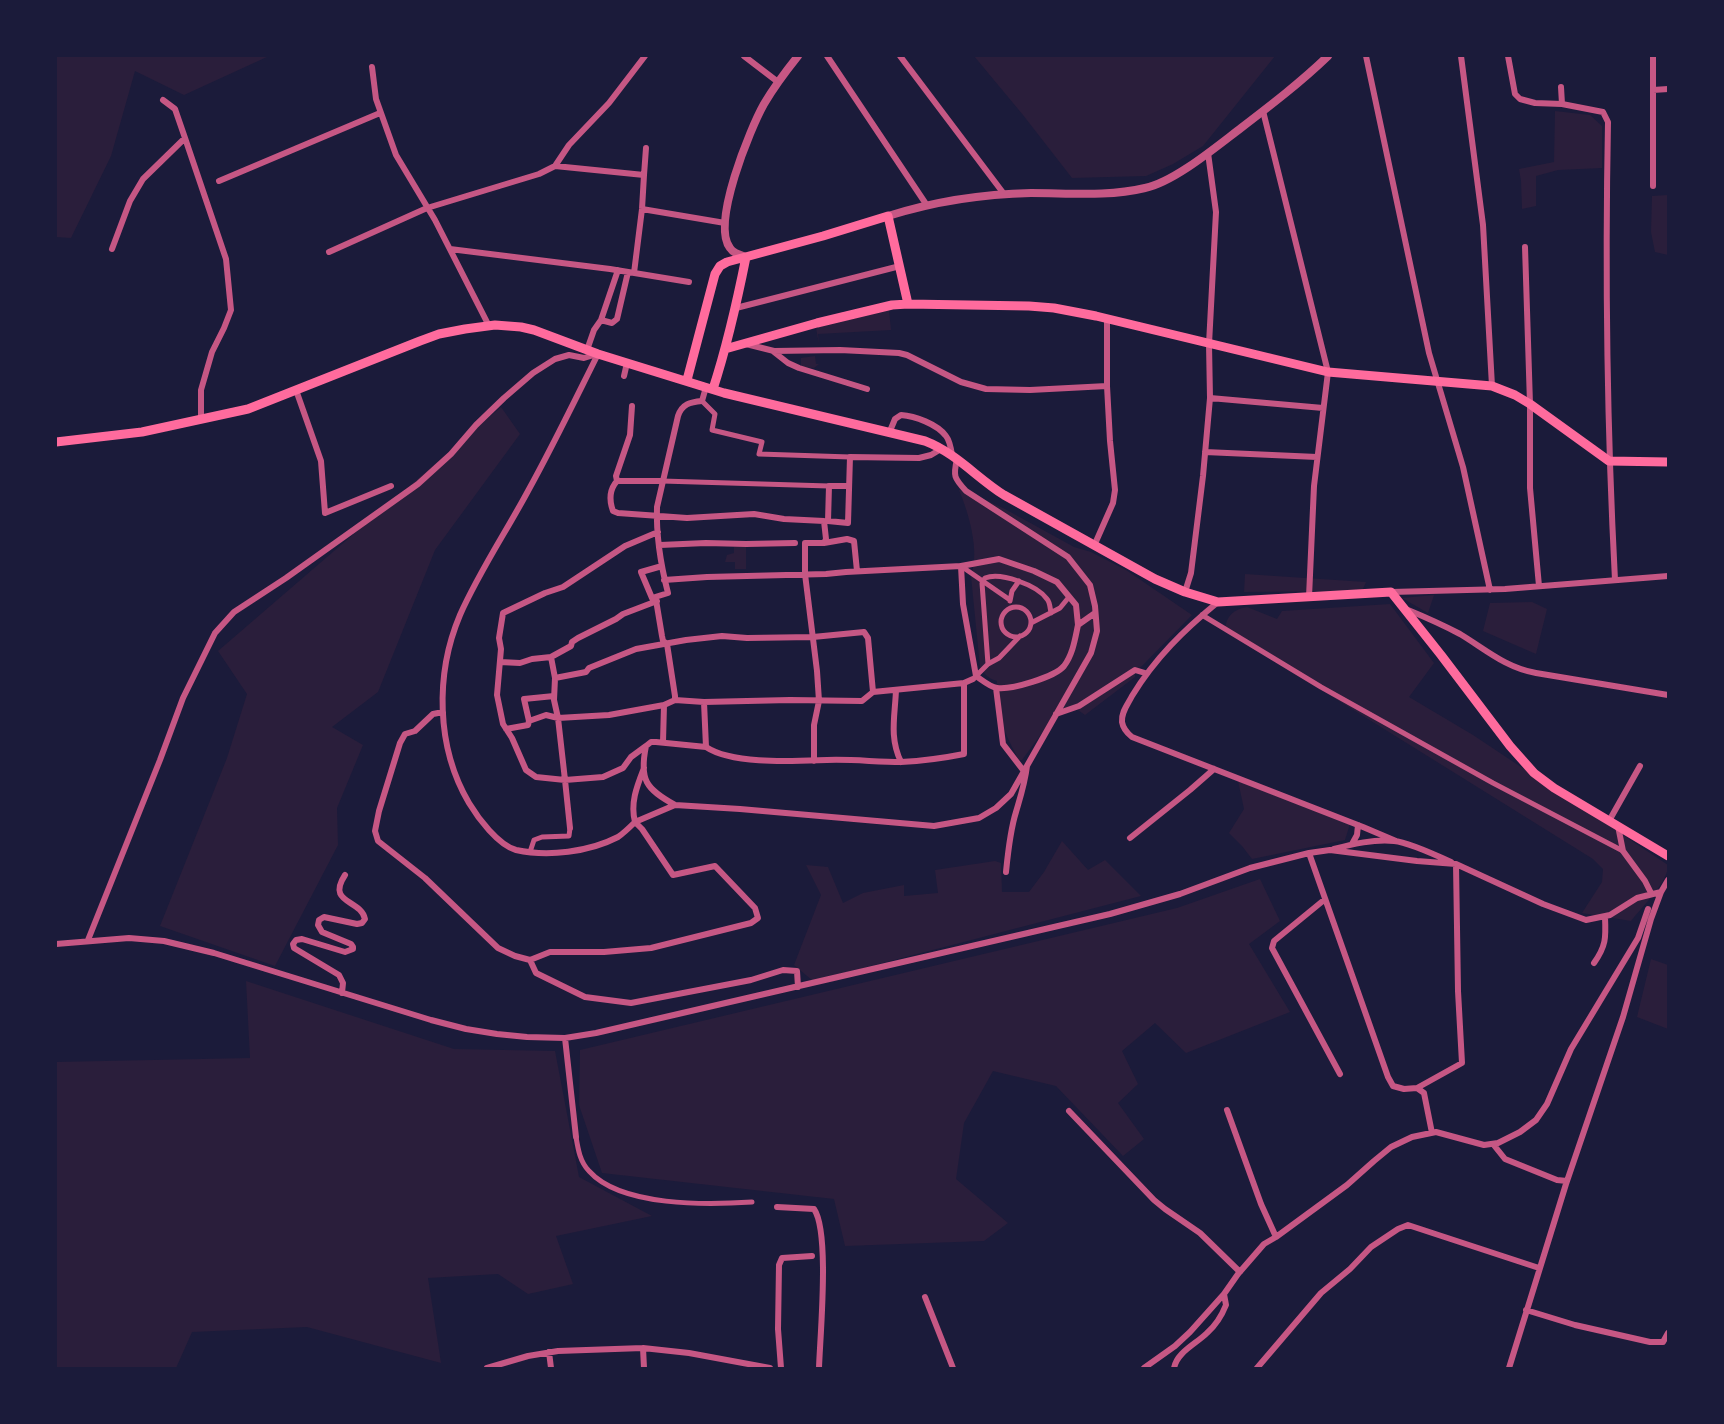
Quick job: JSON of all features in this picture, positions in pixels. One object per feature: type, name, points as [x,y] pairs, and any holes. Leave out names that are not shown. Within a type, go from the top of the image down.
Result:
[{"type":"main road","points":[[687,380],[708,285],[720,266],[746,257],[823,237],[888,216],[908,304]]},
{"type":"main road","points":[[709,388],[725,349],[746,257]]},
{"type":"main road","points":[[725,349],[888,306],[908,304],[1044,307],[1107,319],[1328,372],[1492,386],[1530,404],[1609,461],[1668,462]]},
{"type":"main road","points":[[56,442],[142,432],[248,409],[439,334],[489,326],[528,328],[598,354],[709,388],[921,439],[955,457],[998,491],[1155,579],[1185,592],[1218,602],[1391,592],[1524,763],[1545,782],[1668,856]]},
{"type":"street","points":[[329,252],[428,208],[539,174],[555,166],[569,145],[609,103],[645,56]]},
{"type":"street","points":[[744,56],[778,82]]},
{"type":"street","points":[[746,257],[729,247],[726,223],[730,194],[747,142],[760,112],[778,82],[798,56]]},
{"type":"street","points":[[827,56],[926,204]]},
{"type":"street","points":[[900,56],[1004,194]]},
{"type":"street","points":[[888,216],[926,204],[966,197],[1004,194],[1095,194],[1143,189],[1164,181],[1208,153],[1308,76],[1328,56]]},
{"type":"street","points":[[1365,56],[1429,353],[1463,467],[1490,590]]},
{"type":"street","points":[[1461,56],[1483,225],[1492,386]]},
{"type":"street","points":[[1508,56],[1515,94],[1520,99],[1603,112],[1608,122],[1606,252],[1609,461],[1615,580]]},
{"type":"street","points":[[1653,56],[1653,186]]},
{"type":"street","points":[[372,67],[376,99],[398,160],[428,208],[489,326]]},
{"type":"street","points":[[1561,87],[1562,104]]},
{"type":"street","points":[[1653,90],[1668,89]]},
{"type":"street","points":[[163,100],[175,109],[226,259],[231,310],[212,352],[201,390],[201,419]]},
{"type":"street","points":[[1263,111],[1328,372],[1314,486],[1309,597]]},
{"type":"street","points":[[219,181],[380,113]]},
{"type":"street","points":[[112,249],[130,201],[143,179],[185,138]]},
{"type":"street","points":[[602,320],[612,322],[617,320],[631,272],[642,209],[646,148]]},
{"type":"street","points":[[1185,592],[1191,573],[1210,398],[1209,344],[1216,212],[1208,153]]},
{"type":"street","points":[[555,166],[644,175]]},
{"type":"street","points":[[642,209],[726,223]]},
{"type":"street","points":[[1525,247],[1530,488],[1539,586]]},
{"type":"street","points":[[450,249],[618,270],[689,282]]},
{"type":"street","points":[[735,308],[900,266]]},
{"type":"street","points":[[587,350],[594,330],[602,320],[618,270]]},
{"type":"street","points":[[1094,546],[1113,503],[1115,490],[1107,386],[1107,319]]},
{"type":"street","points":[[743,344],[774,351],[885,351],[907,355],[961,382],[986,388],[1024,390],[1107,386]]},
{"type":"street","points":[[774,351],[788,363],[799,368],[867,389]]},
{"type":"street","points":[[598,354],[528,492],[460,615],[450,645],[443,686],[443,728],[451,763],[461,789],[480,821],[513,849],[536,853],[590,848],[620,836],[635,822],[675,805]]},
{"type":"street","points":[[88,940],[183,698],[215,633],[234,612],[418,484],[451,454],[490,411],[533,373],[555,359],[569,355],[584,358],[598,354]]},
{"type":"street","points":[[624,376],[627,363]]},
{"type":"street","points":[[702,401],[709,388]]},
{"type":"street","points":[[297,390],[321,460],[325,513],[391,486]]},
{"type":"street","points":[[1210,398],[1323,408]]},
{"type":"street","points":[[702,401],[715,414],[712,430],[762,442],[759,454],[919,458],[931,455],[941,448]]},
{"type":"street","points":[[500,662],[520,663],[551,657],[571,646],[572,642],[578,638],[668,594],[662,566],[657,517],[662,481],[679,412],[687,403],[702,401]]},
{"type":"street","points":[[617,482],[616,476],[630,435],[632,406]]},
{"type":"street","points":[[646,746],[644,777],[658,796],[675,805],[751,809],[934,826],[979,818],[996,808],[1011,794],[1091,654],[1096,631],[1090,585],[1068,557],[966,491],[953,473],[955,457],[946,435],[937,428],[901,415],[895,419],[890,431]]},
{"type":"street","points":[[1205,452],[1317,457]]},
{"type":"street","points":[[829,486],[828,521],[848,523],[850,457]]},
{"type":"street","points":[[824,543],[826,539],[824,520],[783,519],[754,514],[687,518],[618,513],[613,511],[610,495],[617,482],[849,486]]},
{"type":"street","points":[[658,532],[625,546],[563,587],[545,593],[503,614],[499,638],[501,649],[497,694],[503,724],[526,770],[536,777],[565,780],[603,777],[623,768],[631,757],[651,742],[706,747],[720,754],[773,761],[901,762],[964,754],[964,683]]},
{"type":"street","points":[[814,761],[814,725],[819,701],[805,574],[805,543],[824,543],[847,539],[855,541],[857,571]]},
{"type":"street","points":[[660,545],[795,543]]},
{"type":"street","points":[[664,580],[961,566],[999,560],[1034,571],[1057,582],[1076,605],[1078,625],[1071,654],[1062,668],[1044,678],[1006,687],[996,688],[974,678]]},
{"type":"street","points":[[656,599],[652,598],[641,572],[662,566]]},
{"type":"street","points":[[961,566],[1010,600]]},
{"type":"street","points":[[961,566],[963,604],[974,678]]},
{"type":"street","points":[[988,664],[982,582],[984,580],[989,576],[998,576],[1028,584],[1045,596],[1051,613]]},
{"type":"street","points":[[1391,592],[1490,590],[1668,576]]},
{"type":"street","points":[[1012,608],[1010,600],[1012,591],[1019,581]]},
{"type":"street","points":[[1031,623],[1065,604],[1069,597]]},
{"type":"street","points":[[656,599],[663,641],[667,644],[675,698]]},
{"type":"street","points":[[1218,602],[1183,632],[1146,673],[1124,711],[1122,723],[1126,732],[1132,737],[1436,855],[1576,917],[1591,920],[1605,917],[1637,898],[1661,892]]},
{"type":"street","points":[[506,729],[528,725],[529,722],[546,715],[558,718],[609,715],[664,705],[675,698],[704,702],[862,701],[873,692],[964,683],[999,658],[1028,631],[1031,623],[1028,614],[1021,608],[1012,608],[1003,614],[1001,624],[1010,635],[1020,636]]},
{"type":"street","points":[[1404,609],[1447,627],[1513,667],[1529,672],[1668,695]]},
{"type":"street","points":[[1078,625],[1095,613]]},
{"type":"street","points":[[1202,615],[1321,687],[1493,783],[1623,851]]},
{"type":"street","points":[[555,678],[586,672],[589,668],[652,645],[722,636],[813,637],[864,632],[868,638],[873,692]]},
{"type":"street","points":[[530,852],[534,840],[542,837],[568,836],[570,828],[551,657]]},
{"type":"street","points":[[1056,714],[1079,706],[1135,670],[1146,673]]},
{"type":"street","points":[[996,688],[1003,744],[1025,768],[1025,787],[1010,838],[1006,872]]},
{"type":"street","points":[[896,690],[893,737],[895,750],[901,762]]},
{"type":"street","points":[[529,722],[524,699],[554,696]]},
{"type":"street","points":[[704,702],[706,747]]},
{"type":"street","points":[[663,742],[664,705]]},
{"type":"street","points":[[443,712],[433,714],[415,731],[405,734],[400,743],[375,831],[378,841],[425,878],[498,948],[515,956],[530,960],[549,952],[604,952],[651,948],[751,923],[758,918],[755,908],[715,866],[673,875],[635,822],[633,802],[644,768]]},
{"type":"street","points":[[1609,821],[1640,766]]},
{"type":"street","points":[[1130,838],[1214,769]]},
{"type":"street","points":[[1352,844],[1357,835],[1358,825]]},
{"type":"street","points":[[1618,826],[1623,851],[1651,893]]},
{"type":"street","points":[[56,944],[139,938],[169,942],[225,956],[431,1020],[477,1031],[513,1036],[565,1038],[596,1034],[1110,914],[1180,894],[1250,868],[1309,853],[1352,844],[1396,841]]},
{"type":"street","points":[[1330,850],[1456,864]]},
{"type":"street","points":[[1309,853],[1388,1077],[1393,1086],[1404,1089],[1417,1088],[1462,1063],[1458,991],[1456,864]]},
{"type":"street","points":[[342,993],[343,983],[339,975],[294,948],[293,944],[299,939],[345,952],[353,949],[351,944],[322,932],[318,925],[319,920],[324,917],[357,924],[366,919],[364,912],[346,900],[340,892],[339,885],[345,875]]},
{"type":"street","points":[[1144,1368],[1182,1340],[1224,1294],[1264,1244],[1347,1185],[1391,1147],[1412,1137],[1436,1132],[1484,1145],[1493,1144],[1520,1132],[1536,1120],[1547,1104],[1571,1049],[1638,938],[1668,880]]},
{"type":"street","points":[[1509,1368],[1566,1182],[1623,1017],[1651,910],[1645,901],[1637,898]]},
{"type":"street","points":[[1324,900],[1274,941],[1272,948],[1340,1074]]},
{"type":"street","points":[[1594,963],[1602,952],[1606,940],[1605,917]]},
{"type":"street","points":[[530,960],[536,973],[585,997],[631,1003],[751,980],[783,970],[797,971],[798,987]]},
{"type":"street","points":[[565,1038],[576,1137],[582,1162],[588,1170],[602,1181],[622,1191],[648,1198],[714,1204],[752,1202]]},
{"type":"street","points":[[1417,1088],[1424,1093],[1432,1133]]},
{"type":"street","points":[[1227,1110],[1261,1204],[1276,1237]]},
{"type":"street","points":[[1069,1111],[1154,1200],[1200,1233],[1240,1272]]},
{"type":"street","points":[[1493,1144],[1504,1159],[1566,1182]]},
{"type":"street","points":[[777,1208],[814,1209],[819,1215],[824,1250],[819,1368]]},
{"type":"street","points":[[1257,1368],[1321,1293],[1350,1269],[1371,1247],[1398,1228],[1408,1225],[1539,1268]]},
{"type":"street","points":[[781,1368],[778,1329],[779,1265],[782,1258],[812,1256]]},
{"type":"street","points":[[1174,1368],[1186,1349],[1208,1333],[1223,1312],[1227,1305],[1224,1294]]},
{"type":"street","points":[[926,1297],[953,1368]]},
{"type":"street","points":[[1526,1310],[1575,1325],[1650,1342],[1663,1342],[1668,1333]]},
{"type":"street","points":[[643,1348],[644,1368]]},
{"type":"street","points":[[487,1368],[549,1352],[643,1348],[688,1353],[770,1368]]},
{"type":"street","points":[[549,1352],[551,1368]]},
{"type":"shaded area","points":[[56,56],[269,56],[184,95],[135,71],[111,156],[71,238],[56,237]]},
{"type":"shaded area","points":[[974,56],[1275,56],[1203,146],[1173,164],[1146,176],[1072,178]]},
{"type":"shaded area","points":[[1555,111],[1590,115],[1602,126],[1602,168],[1558,170],[1536,176],[1536,206],[1522,209],[1519,169],[1554,162]]},
{"type":"shaded area","points":[[1668,195],[1668,255],[1655,252],[1651,232],[1652,196]]},
{"type":"shaded area","points":[[889,310],[891,330],[818,334],[819,344],[816,328]]},
{"type":"shaded area","points":[[815,356],[816,364],[819,364],[814,368],[801,367],[801,358]]},
{"type":"shaded area","points":[[501,407],[520,434],[435,550],[378,692],[332,727],[363,745],[337,808],[338,845],[275,966],[160,926],[227,758],[247,694],[218,651]]},
{"type":"shaded area","points":[[959,490],[1005,509],[1074,547],[1091,552],[1126,570],[1192,615],[1142,666],[1083,704],[1056,714],[1022,760],[1019,760],[1002,722],[997,702],[997,681],[987,676],[980,667],[971,576],[974,544],[970,521]]},
{"type":"shaded area","points":[[734,547],[746,547],[746,569],[735,569],[735,562],[725,562],[727,555],[734,553]]},
{"type":"shaded area","points":[[1245,574],[1366,582],[1362,591],[1244,592]]},
{"type":"shaded area","points":[[1434,595],[1428,613],[1402,598]]},
{"type":"shaded area","points":[[1532,602],[1547,609],[1536,654],[1483,631],[1490,603]]},
{"type":"shaded area","points":[[1390,604],[1434,663],[1409,697],[1473,735],[1668,865],[1664,879],[1631,921],[1582,913],[1602,882],[1603,869],[1593,859],[1225,630],[1231,614],[1247,607],[1277,619],[1282,611]]},
{"type":"shaded area","points":[[1135,672],[1135,677],[1085,715],[1078,710]]},
{"type":"shaded area","points":[[1238,781],[1350,824],[1345,840],[1252,859],[1229,833],[1244,809]]},
{"type":"shaded area","points":[[1062,841],[1088,870],[1105,860],[1141,896],[813,981],[794,965],[821,895],[806,865],[828,867],[843,903],[863,893],[904,885],[904,896],[938,893],[935,870],[995,861],[1001,863],[1002,892],[1029,892]]},
{"type":"shaded area","points":[[1260,879],[1280,921],[1249,944],[1290,1012],[1186,1053],[1155,1023],[1122,1051],[1138,1084],[1118,1103],[1144,1139],[1123,1156],[1056,1086],[993,1071],[964,1123],[956,1179],[1008,1223],[984,1241],[845,1246],[834,1199],[602,1173],[579,1105],[580,1050],[1177,908]]},
{"type":"shaded area","points":[[1651,959],[1668,965],[1668,1029],[1637,1017]]},
{"type":"shaded area","points":[[246,981],[454,1049],[555,1051],[579,1177],[652,1216],[556,1236],[573,1284],[528,1294],[498,1274],[428,1278],[441,1363],[307,1327],[192,1332],[176,1368],[56,1368],[56,1062],[250,1058]]}]
